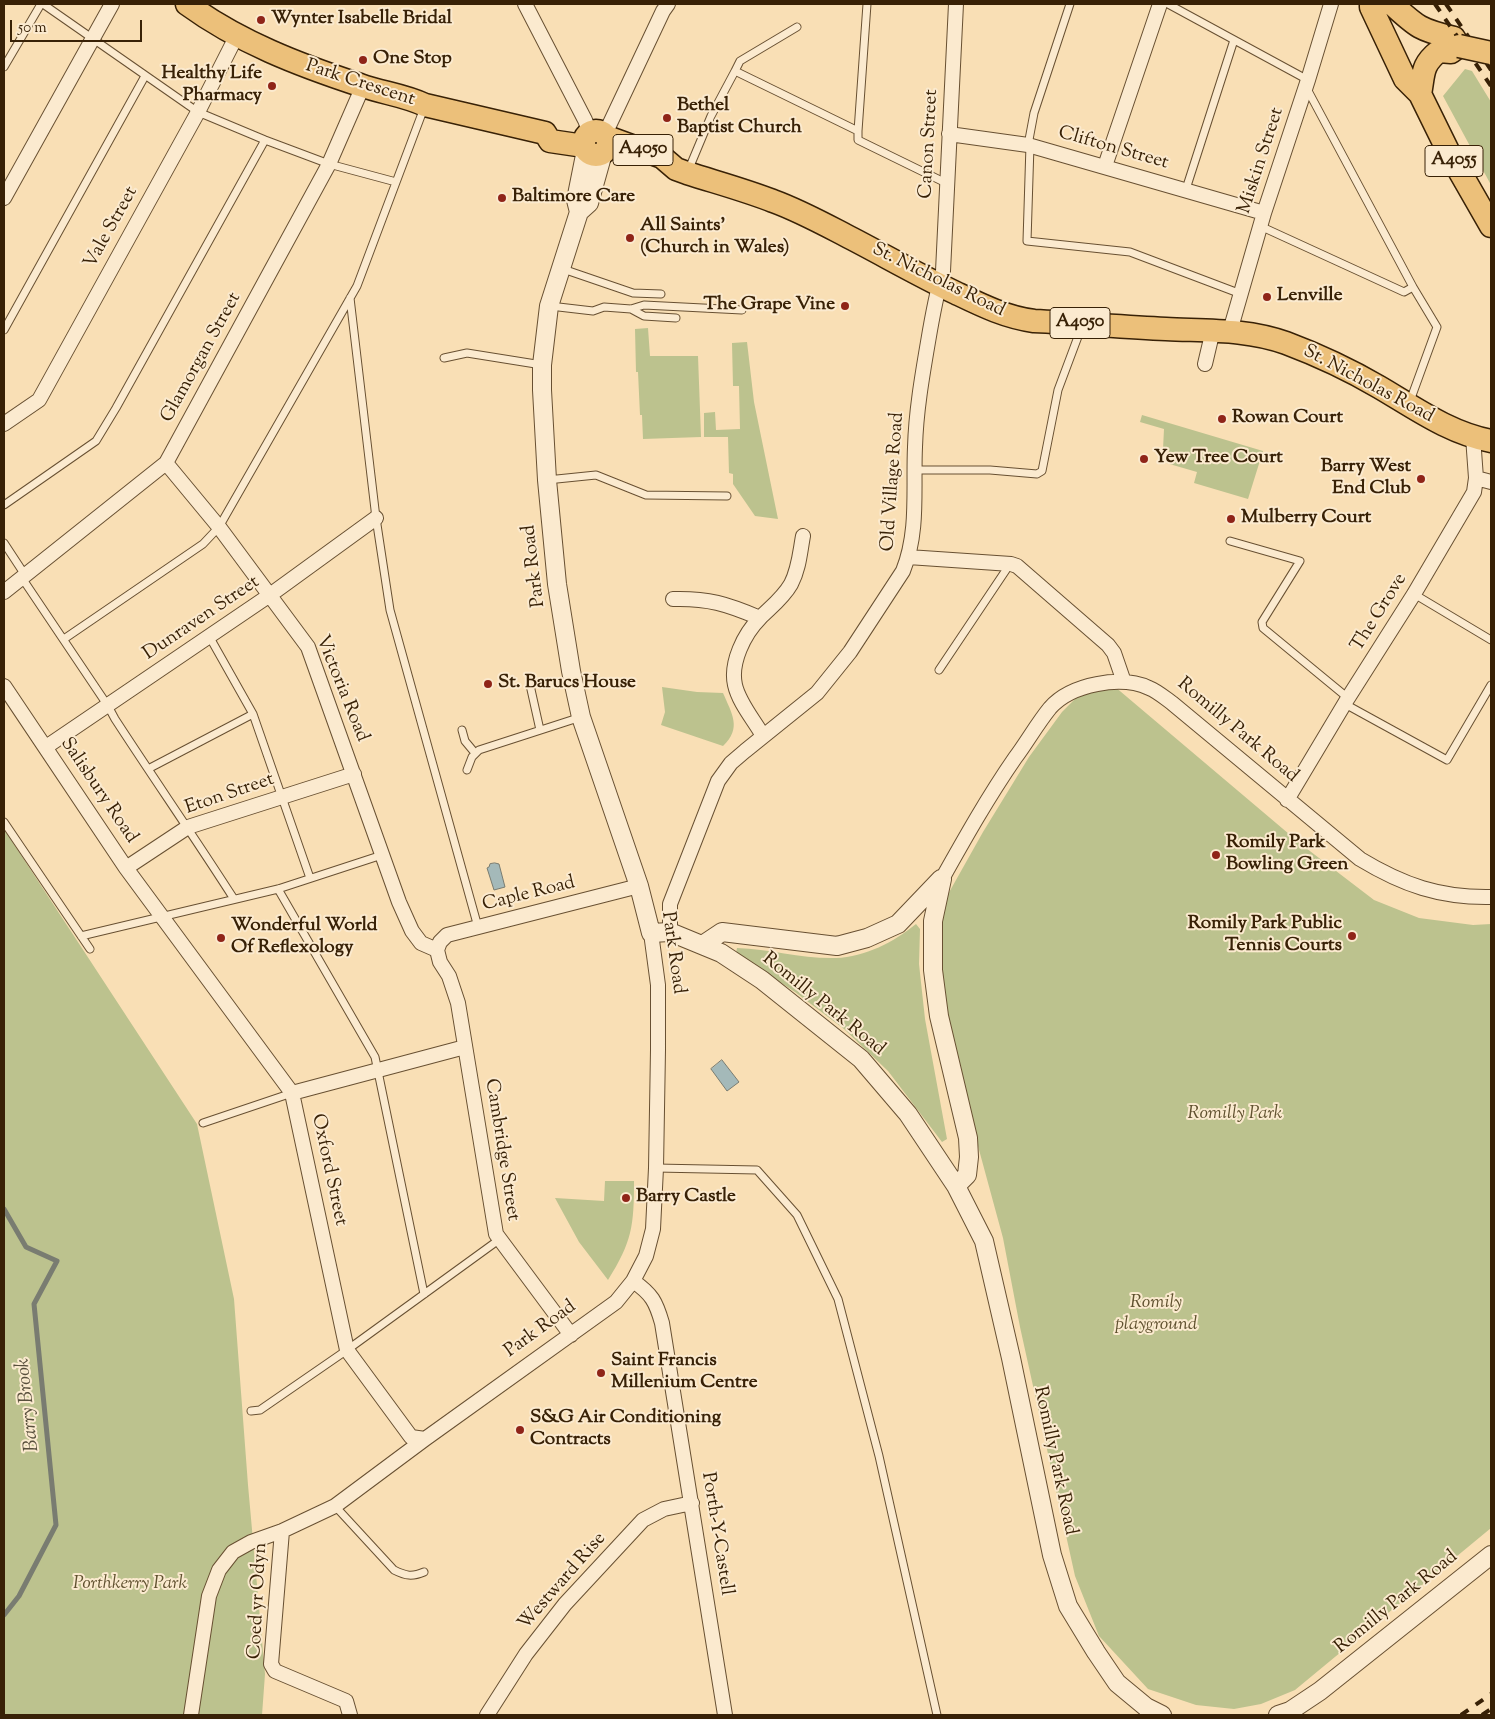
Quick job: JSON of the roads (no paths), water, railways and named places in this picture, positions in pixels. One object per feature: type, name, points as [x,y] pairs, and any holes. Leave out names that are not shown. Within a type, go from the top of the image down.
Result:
[{"type":"main road","name":"Park Crescent","points":[[187,4],[236,35],[271,52],[363,86],[412,99],[425,105],[546,133],[553,127],[596,143]]},
{"type":"main road","name":"A4055","points":[[1372,4],[1371,7],[1405,79],[1420,94],[1448,151],[1491,226]]},
{"type":"main road","points":[[1392,4],[1417,27],[1427,32],[1454,38],[1459,46],[1491,53]]},
{"type":"main road","points":[[1420,94],[1424,70],[1429,58],[1439,51],[1451,52],[1459,46]]},
{"type":"main road","name":"St. Nicholas Road","points":[[596,143],[662,157],[681,171],[796,210],[939,285],[986,308],[1017,319],[1222,330],[1267,337],[1303,350],[1360,377],[1440,424],[1482,439]]},
{"type":"street","points":[[4,198],[112,4]]},
{"type":"street","points":[[525,4],[596,143]]},
{"type":"street","name":"Canon Street","points":[[939,285],[944,263],[946,182],[956,4]]},
{"type":"street","points":[[1105,166],[1160,4]]},
{"type":"street","name":"Miskin Street","points":[[1205,364],[1241,294],[1262,219],[1307,84],[1331,4]]},
{"type":"street","points":[[596,143],[663,7]]},
{"type":"street","name":"Vale Street","points":[[4,424],[39,400],[198,112],[236,35]]},
{"type":"street","name":"Glamorgan Street","points":[[4,592],[166,463],[329,164],[363,86]]},
{"type":"street","name":"Clifton Street","points":[[949,134],[1029,145],[1186,189],[1262,219]]},
{"type":"street","name":"Park Road","points":[[191,1715],[209,1596],[219,1570],[233,1552],[251,1542],[282,1531],[335,1506],[616,1302],[633,1281],[646,1256],[653,1229],[656,1168],[658,985],[651,933],[639,886],[581,717],[571,671],[557,584],[547,480],[542,365],[550,306],[560,268],[579,212],[589,202],[596,143]]},
{"type":"street","name":"Old Village Road","points":[[670,932],[670,904],[718,781],[731,764],[816,693],[850,652],[903,571],[912,541],[916,497],[915,448],[920,387],[939,285]]},
{"type":"street","name":"The Grove","points":[[1288,800],[1346,701],[1414,594],[1474,492],[1482,439]]},
{"type":"street","name":"Victoria Road","points":[[166,463],[219,527],[308,647],[399,902],[412,931],[421,943],[437,950]]},
{"type":"street","points":[[1476,478],[1491,482]]},
{"type":"street","name":"Dunraven Street","points":[[46,747],[270,595],[376,518]]},
{"type":"street","points":[[763,736],[736,687],[734,673],[737,657],[743,643],[760,618],[784,596],[792,582],[798,566],[803,536]]},
{"type":"street","points":[[908,558],[1010,564],[1016,566],[1108,645],[1114,653],[1124,682]]},
{"type":"street","points":[[673,599],[694,599],[728,605],[760,618]]},
{"type":"street","name":"Romilly Park Road","points":[[704,944],[722,932],[837,946],[867,938],[898,924],[942,879],[991,793],[1051,707],[1070,694],[1090,685],[1107,682],[1124,682],[1149,688],[1172,703],[1360,859],[1386,874],[1416,887],[1443,894],[1491,897]]},
{"type":"street","name":"Salisbury Road","points":[[4,686],[126,868],[162,916]]},
{"type":"street","name":"Eton Street","points":[[126,868],[188,827],[354,774]]},
{"type":"street","name":"Romilly Park Road","points":[[942,879],[933,921],[934,970],[939,1016],[968,1138],[969,1157],[967,1175],[956,1186]]},
{"type":"street","name":"Caple Road","points":[[437,950],[440,942],[447,935],[639,886]]},
{"type":"street","name":"Oxford Street","points":[[162,916],[292,1093],[347,1350],[411,1436],[425,1439]]},
{"type":"street","name":"Romilly Park Road","points":[[651,933],[670,932],[704,944],[721,953],[762,980],[861,1059],[908,1114],[956,1186],[984,1241],[1011,1358],[1052,1555],[1068,1606],[1117,1683],[1146,1708],[1162,1715]]},
{"type":"street","name":"Cambridge Street","points":[[437,950],[440,962],[449,976],[458,1003],[496,1234],[571,1335]]},
{"type":"street","points":[[292,1093],[465,1047]]},
{"type":"street","name":"Porth-Y-Castell","points":[[633,1281],[645,1289],[656,1301],[662,1323],[725,1715]]},
{"type":"street","name":"Westward Rise","points":[[487,1715],[526,1654],[565,1604],[644,1520],[664,1509],[692,1503]]},
{"type":"street","name":"Coed yr Odyn","points":[[282,1531],[271,1664],[275,1671],[346,1701],[350,1715]]},
{"type":"street","name":"Romilly Park Road","points":[[1278,1715],[1290,1711],[1320,1691],[1491,1555]]},
{"type":"lane","points":[[4,67],[42,4],[198,112],[264,140],[329,164],[396,182]]},
{"type":"lane","points":[[867,4],[858,140],[946,182]]},
{"type":"lane","points":[[1070,4],[1034,113],[1029,145],[1027,241],[1130,252],[1241,294]]},
{"type":"lane","points":[[1168,4],[1234,40],[1307,84],[1413,287],[1437,327],[1408,405]]},
{"type":"lane","points":[[681,171],[740,61],[797,27]]},
{"type":"lane","points":[[1186,189],[1234,40]]},
{"type":"lane","points":[[735,72],[858,131]]},
{"type":"lane","points":[[4,330],[146,76]]},
{"type":"lane","points":[[64,639],[203,544],[219,527],[357,286],[425,105]]},
{"type":"lane","points":[[4,505],[96,441],[264,140]]},
{"type":"lane","points":[[1262,219],[1404,292],[1413,287]]},
{"type":"lane","points":[[560,268],[633,293],[661,294]]},
{"type":"lane","points":[[350,298],[376,518],[390,610],[478,927]]},
{"type":"lane","points":[[631,309],[644,305],[742,310]]},
{"type":"lane","points":[[550,306],[593,312],[604,306],[631,309],[644,316],[676,318]]},
{"type":"lane","points":[[915,470],[990,470],[1037,474],[1042,471],[1058,390],[1083,324]]},
{"type":"lane","points":[[444,358],[467,353],[542,365]]},
{"type":"lane","points":[[547,480],[596,476],[646,495],[727,496]]},
{"type":"lane","points":[[1230,541],[1300,561],[1262,622],[1263,628],[1346,701],[1447,760],[1491,685]]},
{"type":"lane","points":[[4,544],[115,719],[234,899]]},
{"type":"lane","points":[[939,670],[1010,564]]},
{"type":"lane","points":[[1414,594],[1491,640]]},
{"type":"lane","points":[[210,636],[253,714],[310,878]]},
{"type":"lane","points":[[530,684],[540,730]]},
{"type":"lane","points":[[148,768],[253,714]]},
{"type":"lane","points":[[467,770],[475,752],[581,717]]},
{"type":"lane","points":[[462,730],[465,741],[475,752]]},
{"type":"lane","points":[[4,822],[90,949]]},
{"type":"lane","points":[[81,936],[278,888],[382,855]]},
{"type":"lane","points":[[278,888],[375,1057],[424,1294]]},
{"type":"lane","points":[[203,1123],[292,1093]]},
{"type":"lane","points":[[656,1168],[757,1170],[798,1215],[838,1299],[879,1456],[937,1715]]},
{"type":"lane","points":[[251,1411],[260,1410],[347,1350],[500,1239]]},
{"type":"lane","points":[[335,1506],[394,1570],[405,1576],[414,1577],[424,1572]]},
{"type":"waterway","name":"Barry Brook","points":[[4,1209],[26,1247],[57,1261],[34,1304],[56,1525],[19,1596],[4,1615]]},
{"type":"railway","points":[[1435,4],[1491,86]]},
{"type":"railway","points":[[1446,4],[1491,70]]},
{"type":"railway","points":[[1461,1715],[1491,1694]]},
{"type":"railway","points":[[1482,1715],[1491,1709]]},
{"type":"place","name":"Wynter Isabelle Bridal","points":[[261,20]]},
{"type":"place","name":"One Stop","points":[[363,60]]},
{"type":"place","name":"Healthy Life Pharmacy","points":[[272,86]]},
{"type":"place","name":"Bethel Baptist Church","points":[[667,118]]},
{"type":"place","name":"Baltimore Care","points":[[502,198]]},
{"type":"place","name":"All Saints' (Church in Wales)","points":[[630,238]]},
{"type":"place","name":"Lenville","points":[[1267,297]]},
{"type":"place","name":"The Grape Vine","points":[[845,306]]},
{"type":"place","name":"Rowan Court","points":[[1222,419]]},
{"type":"place","name":"Yew Tree Court","points":[[1144,459]]},
{"type":"place","name":"Barry West End Club","points":[[1421,479]]},
{"type":"place","name":"Mulberry Court","points":[[1231,519]]},
{"type":"place","name":"St. Barucs House","points":[[488,684]]},
{"type":"place","name":"Romily Park Bowling Green","points":[[1216,855]]},
{"type":"place","name":"Romily Park Public Tennis Courts","points":[[1352,936]]},
{"type":"place","name":"Wonderful World Of Reflexology","points":[[221,938]]},
{"type":"place","name":"Barry Castle","points":[[626,1198]]},
{"type":"place","name":"Saint Francis Millenium Centre","points":[[601,1373]]},
{"type":"place","name":"S&G Air Conditioning Contracts","points":[[520,1430]]},
{"type":"park label","name":"Romilly Park","points":[[1235,1115]]},
{"type":"park label","name":"Romily playground","points":[[1156,1315]]},
{"type":"park label","name":"Porthkerry Park","points":[[130,1585]]}]
